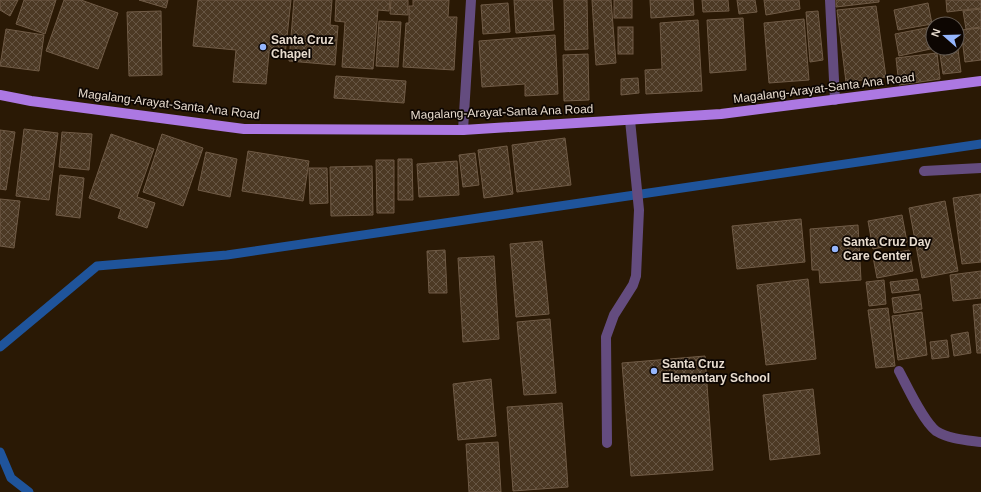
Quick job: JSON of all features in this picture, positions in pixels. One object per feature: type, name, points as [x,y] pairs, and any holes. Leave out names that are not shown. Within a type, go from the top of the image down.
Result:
[{"type":"main road","name":"Magalang-Arayat-Santa Ana Road","points":[[0,96],[244,129],[463,130],[721,114],[981,81]]},
{"type":"street","points":[[463,130],[471,0]]},
{"type":"street","points":[[830,0],[835,100]]},
{"type":"street","points":[[607,442],[606,337],[614,315],[633,285],[636,276],[639,210],[630,120]]},
{"type":"street","points":[[924,171],[981,168]]},
{"type":"street","points":[[899,371],[926,419],[935,430],[947,436],[981,442]]},
{"type":"building","points":[[0,0],[18,0],[10,16],[0,10]]},
{"type":"building","points":[[24,0],[56,0],[45,34],[16,24]]},
{"type":"building","points":[[64,0],[81,0],[118,13],[98,69],[46,51]]},
{"type":"building","points":[[139,0],[168,0],[166,8]]},
{"type":"building","points":[[198,0],[291,0],[285,55],[269,53],[266,84],[233,82],[236,50],[193,46]]},
{"type":"building","points":[[294,0],[332,0],[330,25],[338,26],[335,65],[289,61]]},
{"type":"building","points":[[336,0],[390,0],[389,11],[378,10],[373,69],[342,67],[345,22],[335,21]]},
{"type":"building","points":[[391,0],[408,0],[408,15],[390,14]]},
{"type":"building","points":[[413,0],[449,0],[448,17],[457,17],[454,70],[403,67],[406,23],[409,23],[409,6],[413,6]]},
{"type":"building","points":[[514,0],[552,0],[554,30],[516,33]]},
{"type":"building","points":[[564,0],[587,0],[588,49],[565,50]]},
{"type":"building","points":[[592,0],[611,0],[616,63],[596,65]]},
{"type":"building","points":[[614,0],[632,0],[632,18],[614,18]]},
{"type":"building","points":[[650,0],[693,0],[694,15],[651,18]]},
{"type":"building","points":[[702,0],[728,0],[729,11],[703,12]]},
{"type":"building","points":[[737,0],[755,0],[757,12],[739,14]]},
{"type":"building","points":[[764,0],[799,0],[800,9],[766,15]]},
{"type":"building","points":[[836,0],[879,0],[879,2],[836,7]]},
{"type":"building","points":[[946,0],[981,0],[981,8],[947,12]]},
{"type":"building","points":[[508,3],[510,32],[483,34],[481,5]]},
{"type":"building","points":[[928,3],[930,16],[925,16],[925,25],[898,30],[894,10]]},
{"type":"building","points":[[876,6],[886,77],[846,82],[837,10]]},
{"type":"building","points":[[981,9],[981,27],[966,29],[963,11]]},
{"type":"building","points":[[161,11],[162,75],[129,76],[127,12]]},
{"type":"building","points":[[818,11],[823,60],[810,62],[806,12]]},
{"type":"building","points":[[743,18],[746,70],[710,73],[707,20]]},
{"type":"building","points":[[804,19],[809,80],[769,83],[764,23]]},
{"type":"building","points":[[698,20],[702,91],[646,94],[645,70],[662,69],[660,23]]},
{"type":"building","points":[[379,21],[401,22],[398,67],[376,66]]},
{"type":"building","points":[[618,27],[633,27],[633,54],[618,54]]},
{"type":"building","points":[[925,28],[925,50],[899,56],[895,34]]},
{"type":"building","points":[[981,28],[981,60],[965,62],[965,30]]},
{"type":"building","points":[[6,29],[44,35],[39,71],[0,66]]},
{"type":"building","points":[[555,35],[558,94],[525,96],[525,84],[482,87],[479,41]]},
{"type":"building","points":[[588,54],[589,100],[564,101],[563,55]]},
{"type":"building","points":[[925,54],[925,56],[937,56],[940,79],[899,85],[896,58]]},
{"type":"building","points":[[940,56],[959,56],[961,72],[943,74]]},
{"type":"building","points":[[336,76],[406,81],[404,103],[334,98]]},
{"type":"building","points":[[638,78],[639,93],[621,95],[621,79]]},
{"type":"building","points":[[24,129],[58,133],[49,200],[16,196]]},
{"type":"building","points":[[0,130],[15,132],[6,190],[0,189]]},
{"type":"building","points":[[62,132],[92,134],[89,170],[59,167]]},
{"type":"building","points":[[111,134],[154,149],[137,197],[155,203],[147,228],[118,218],[121,209],[89,198]]},
{"type":"building","points":[[162,134],[203,148],[183,206],[143,192]]},
{"type":"building","points":[[565,138],[571,185],[517,192],[512,145]]},
{"type":"building","points":[[507,146],[513,194],[484,198],[478,150]]},
{"type":"building","points":[[248,151],[309,161],[303,201],[242,191]]},
{"type":"building","points":[[206,152],[237,159],[230,197],[198,190]]},
{"type":"building","points":[[475,153],[479,185],[463,187],[459,155]]},
{"type":"building","points":[[398,159],[412,159],[413,200],[398,200]]},
{"type":"building","points":[[376,160],[394,160],[394,213],[377,213]]},
{"type":"building","points":[[457,161],[459,195],[419,197],[417,164]]},
{"type":"building","points":[[372,166],[373,215],[331,216],[330,167]]},
{"type":"building","points":[[309,168],[327,168],[328,203],[310,204]]},
{"type":"building","points":[[60,175],[84,178],[80,218],[56,215]]},
{"type":"building","points":[[981,194],[981,262],[962,264],[953,198]]},
{"type":"building","points":[[0,199],[20,201],[14,248],[0,246]]},
{"type":"building","points":[[945,201],[958,271],[922,278],[909,208]]},
{"type":"building","points":[[902,215],[907,242],[873,249],[868,221]]},
{"type":"building","points":[[801,219],[805,262],[737,269],[732,226]]},
{"type":"building","name":"Santa Cruz Day Care Center","points":[[858,225],[861,280],[820,283],[819,270],[812,270],[810,229]]},
{"type":"building","points":[[542,241],[549,314],[516,317],[510,244]]},
{"type":"building","points":[[445,250],[447,293],[429,293],[427,251]]},
{"type":"building","points":[[909,250],[913,271],[877,278],[873,257]]},
{"type":"building","points":[[494,256],[499,339],[463,342],[458,258]]},
{"type":"building","points":[[981,271],[981,298],[953,301],[950,275]]},
{"type":"building","points":[[808,279],[816,359],[766,365],[757,285]]},
{"type":"building","points":[[917,279],[919,290],[892,293],[890,282]]},
{"type":"building","points":[[884,280],[886,304],[869,306],[866,282]]},
{"type":"building","points":[[920,294],[922,309],[894,313],[892,298]]},
{"type":"building","points":[[981,304],[981,353],[977,353],[973,305]]},
{"type":"building","points":[[888,308],[895,366],[876,368],[868,310]]},
{"type":"building","points":[[922,312],[927,355],[898,360],[892,316]]},
{"type":"building","points":[[550,319],[556,393],[524,395],[517,322]]},
{"type":"building","points":[[968,332],[971,353],[954,356],[951,335]]},
{"type":"building","points":[[947,340],[949,357],[932,359],[930,342]]},
{"type":"building","points":[[705,356],[713,470],[631,476],[622,363]]},
{"type":"building","points":[[491,379],[496,436],[458,440],[453,384]]},
{"type":"building","points":[[813,389],[820,454],[770,460],[763,395]]},
{"type":"building","points":[[562,403],[568,487],[513,491],[507,407]]},
{"type":"building","points":[[498,442],[501,492],[469,492],[466,444]]},
{"type":"waterway","points":[[0,347],[97,266],[227,255],[981,144]]},
{"type":"waterway","points":[[0,452],[11,478],[29,492]]},
{"type":"place","name":"Santa Cruz Chapel","points":[[263,47]]},
{"type":"place","name":"Santa Cruz Day Care Center","points":[[835,249]]},
{"type":"place","name":"Santa Cruz Elementary School","points":[[654,371]]}]
